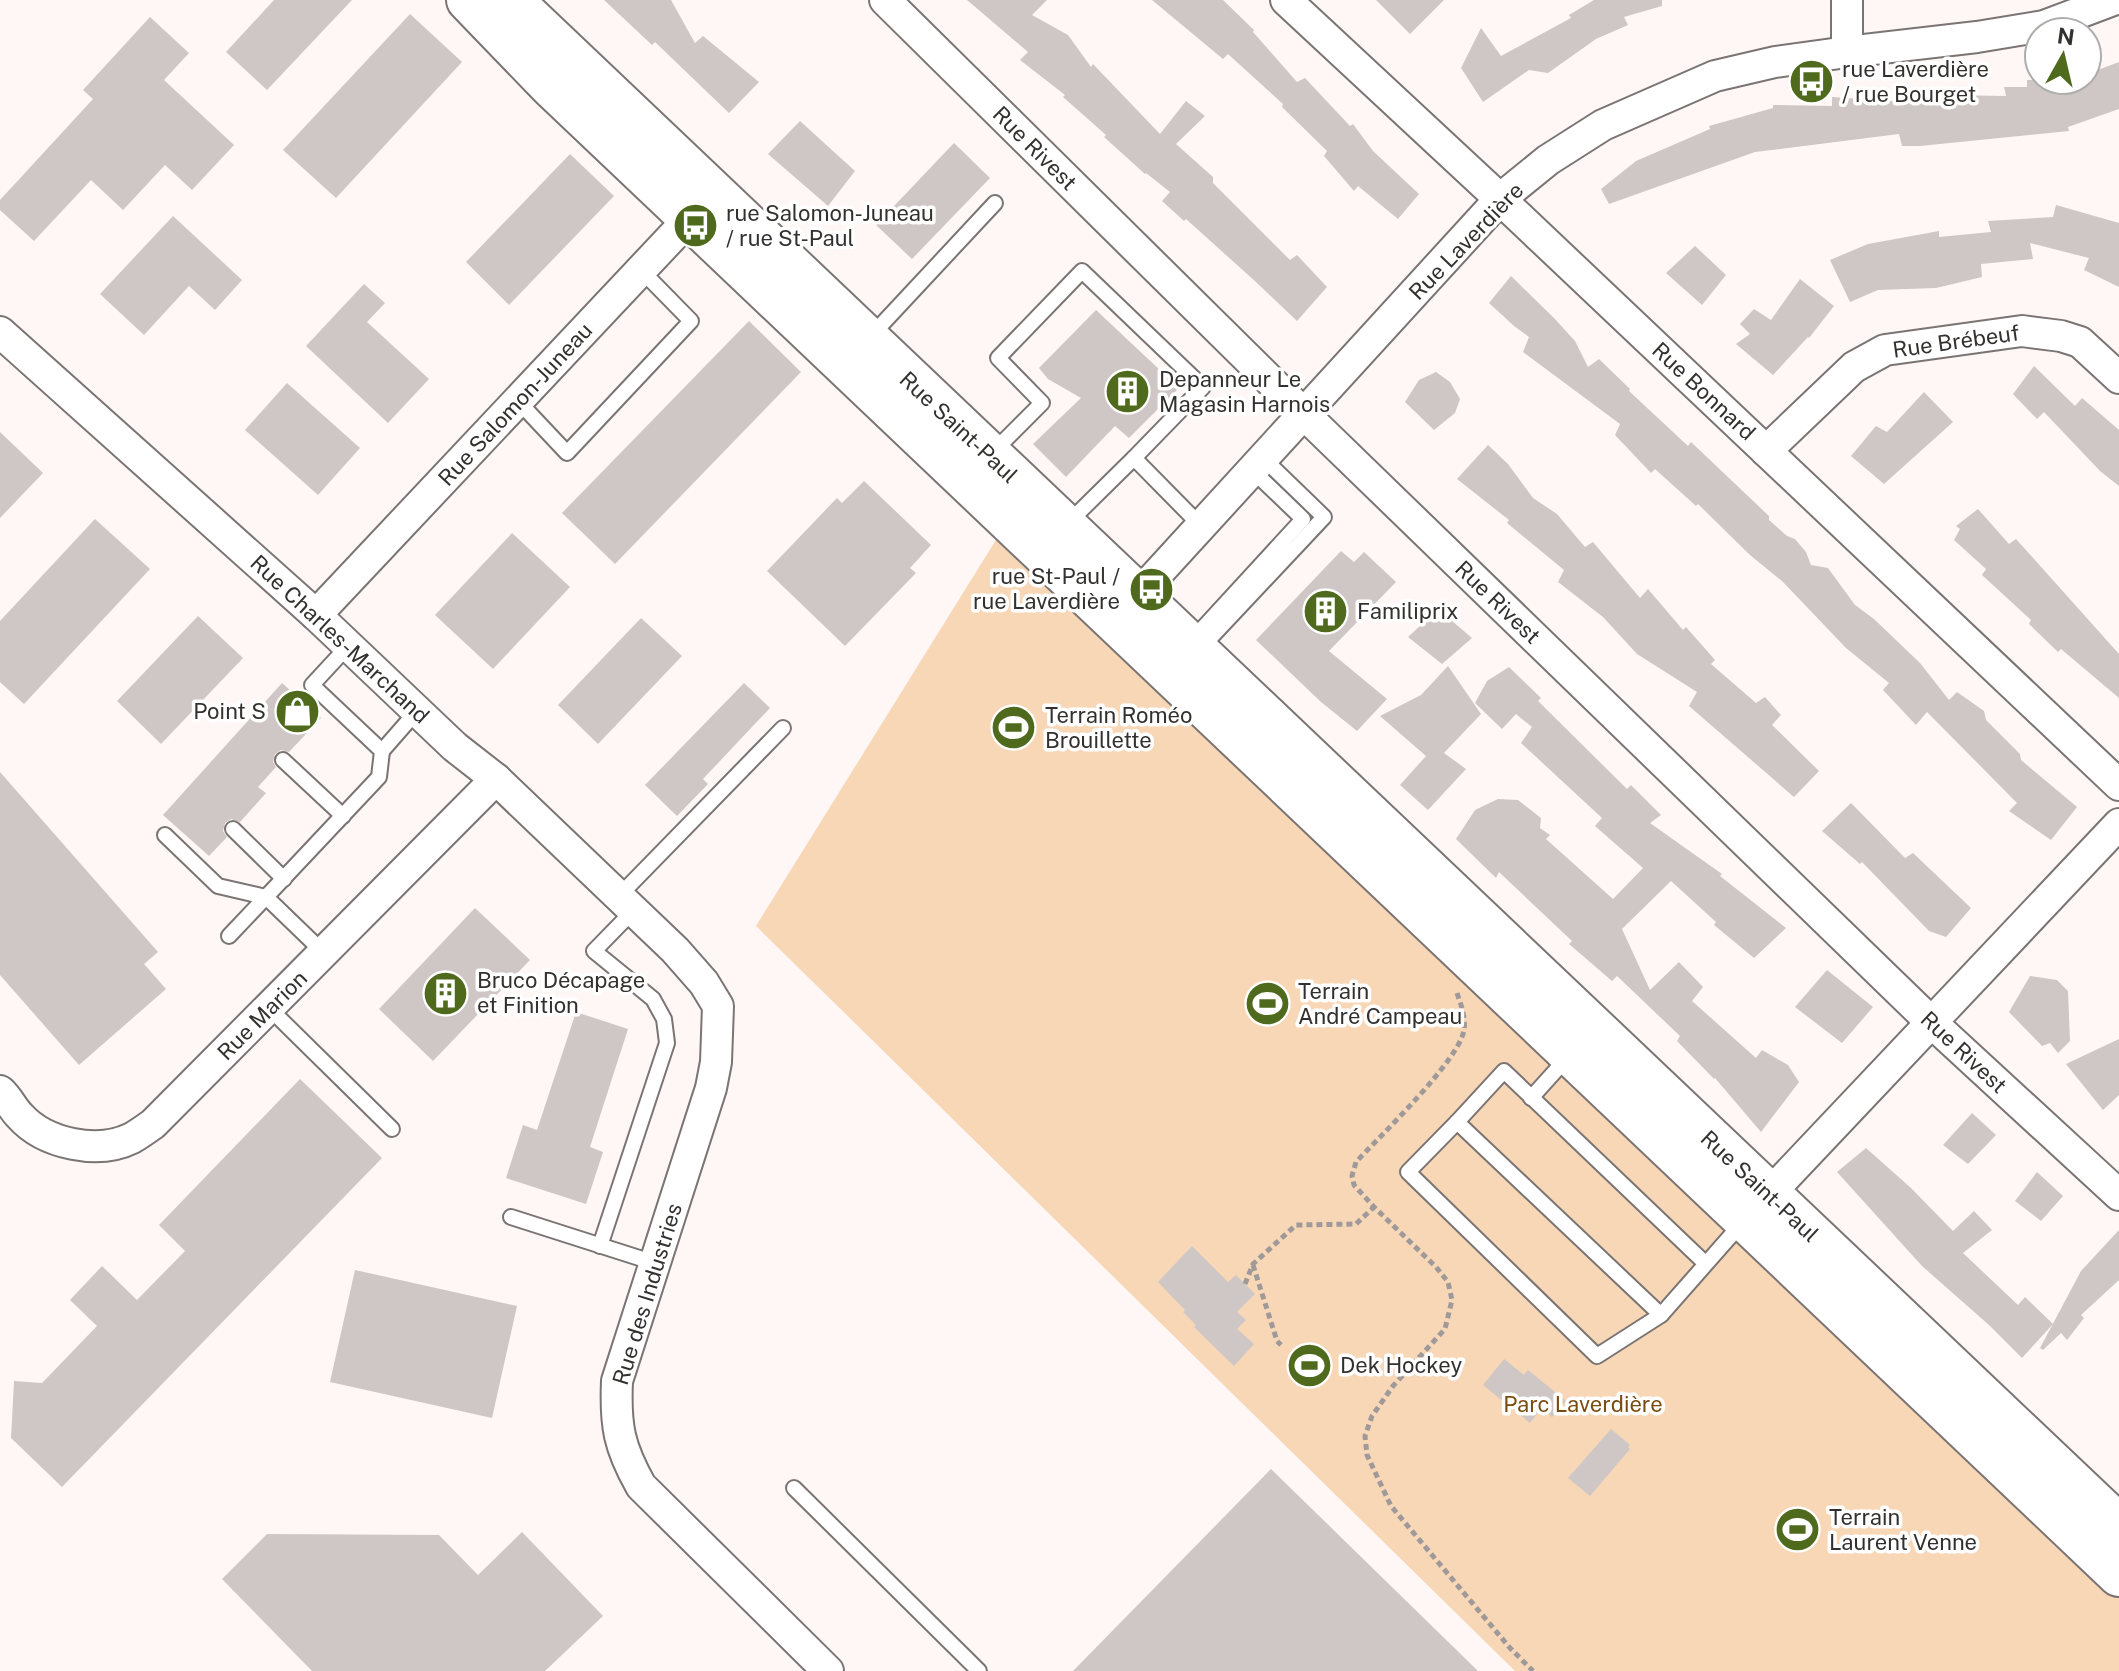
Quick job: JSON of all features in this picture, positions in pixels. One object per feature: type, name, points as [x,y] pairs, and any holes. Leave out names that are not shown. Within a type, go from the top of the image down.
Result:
[{"type":"street","name":"Rue Saint-Paul","points":[[468,0],[559,70],[973,456],[1126,609],[1461,927],[1587,1054],[1756,1207],[2045,1480],[2119,1575]]},
{"type":"street","name":"Rue Saint-Paul","points":[[511,0],[559,70]]},
{"type":"street","name":"Rue Rivest","points":[[885,0],[1305,415],[1931,1022],[2119,1195]]},
{"type":"street","name":"Rue Bonnard","points":[[1286,0],[2119,785]]},
{"type":"street","points":[[1847,0],[1847,52]]},
{"type":"street","name":"Rue Laverdière","points":[[1126,609],[1500,199],[1548,160],[1603,125],[1715,76],[1775,62],[2044,26],[2113,0]]},
{"type":"street","name":"Rue Saint-Paul","points":[[702,206],[867,340],[973,456],[1065,526],[1126,609],[1192,648],[1338,809]]},
{"type":"street","name":"Rue Salomon-Juneau","points":[[316,615],[702,206]]},
{"type":"street","name":"Rue Brébeuf","points":[[1766,451],[1854,367],[1885,350],[2022,331],[2080,342],[2119,378]]},
{"type":"street","name":"Rue Charles-Marchand","points":[[0,332],[349,645],[455,747],[496,779],[675,950]]},
{"type":"street","name":"Rue Marion","points":[[0,1091],[19,1115],[52,1138],[99,1147],[130,1139],[153,1124],[496,779]]},
{"type":"street","points":[[1756,1207],[2119,824]]},
{"type":"street","name":"Rue des Industries","points":[[675,950],[704,983],[718,1006],[716,1062],[711,1088],[617,1381],[615,1412],[619,1436],[641,1486],[828,1671]]},
{"type":"street","name":"Rue Saint-Paul","points":[[2045,1480],[2119,1526]]},
{"type":"lane","points":[[867,340],[995,203]]},
{"type":"lane","points":[[518,401],[567,453],[681,332],[691,321],[641,270]]},
{"type":"lane","points":[[973,456],[1042,403],[998,358],[1082,271],[1203,387],[1065,526]]},
{"type":"lane","points":[[1134,458],[1202,527]]},
{"type":"lane","points":[[1192,648],[1324,517],[1258,465]]},
{"type":"lane","points":[[349,645],[312,685],[382,751]]},
{"type":"lane","points":[[229,936],[379,777],[382,751],[417,711]]},
{"type":"lane","points":[[600,1246],[667,1043],[664,1019],[653,999],[594,951],[626,903],[783,728]]},
{"type":"lane","points":[[283,760],[343,816]]},
{"type":"lane","points":[[233,829],[284,879]]},
{"type":"lane","points":[[165,835],[218,886],[266,897],[324,953]]},
{"type":"lane","points":[[269,1008],[392,1129]]},
{"type":"lane","points":[[1531,1098],[1587,1054]]},
{"type":"lane","points":[[1706,1264],[1504,1071],[1408,1172],[1597,1356],[1661,1315],[1706,1264],[1756,1207]]},
{"type":"lane","points":[[1457,1122],[1661,1315]]},
{"type":"lane","points":[[511,1217],[655,1263]]},
{"type":"lane","points":[[794,1488],[979,1671]]},
{"type":"path","points":[[1455,987],[1463,1011],[1464,1029],[1459,1045],[1446,1064],[1354,1166],[1352,1176],[1354,1185],[1374,1207],[1436,1267],[1448,1282],[1452,1300],[1445,1329],[1393,1386],[1372,1416],[1365,1436],[1367,1455],[1391,1506],[1510,1648],[1533,1671]]},
{"type":"path","points":[[1245,1284],[1253,1264],[1296,1225],[1356,1224],[1374,1207]]},
{"type":"path","points":[[1253,1264],[1277,1341],[1281,1345]]},
{"type":"green space","name":"Parc Laverdière","points":[[1004,527],[2119,1584],[2119,1671],[1515,1671],[756,926]]},
{"type":"building","points":[[274,0],[352,0],[267,90],[226,52]]},
{"type":"building","points":[[604,0],[671,0],[695,43],[703,36],[759,82],[729,113],[655,42],[652,45]]},
{"type":"building","points":[[967,0],[1047,0],[1032,15],[1068,35],[1091,67],[1093,64],[1160,134],[1186,101],[1205,116],[1176,144],[1213,177],[1213,183],[1290,260],[1297,255],[1327,287],[1297,321],[1186,219],[1184,221],[1162,201],[1170,192],[1104,137],[1106,135],[1063,97],[1065,95],[1020,60],[1028,52]]},
{"type":"building","points":[[1152,0],[1223,0],[1254,30],[1297,82],[1305,78],[1350,126],[1353,124],[1373,151],[1419,194],[1398,219],[1358,186],[1354,191],[1324,156],[1327,151],[1282,107],[1283,104],[1228,54],[1223,59]]},
{"type":"building","points":[[1376,0],[1444,0],[1410,34]]},
{"type":"building","points":[[1594,0],[1662,0],[1662,6],[1624,17],[1628,25],[1596,39],[1548,73],[1529,70],[1483,102],[1461,68],[1481,28],[1501,56],[1571,18],[1569,15]]},
{"type":"building","points":[[410,14],[462,62],[336,198],[283,150]]},
{"type":"building","points":[[150,17],[189,53],[164,80],[234,145],[192,190],[165,165],[123,210],[91,180],[34,241],[0,210],[0,200],[93,99],[83,90]]},
{"type":"building","points":[[2119,62],[2119,109],[2068,127],[2069,131],[1920,146],[1902,146],[1899,134],[1755,152],[1609,204],[1601,189],[1636,161],[1710,129],[1709,126],[1773,108],[1773,105],[1832,106],[1832,97],[1893,101],[1894,96],[2006,96],[2004,87],[2023,87],[2023,96],[2103,96],[2103,68]]},
{"type":"building","points":[[800,121],[855,171],[828,206],[768,154]]},
{"type":"building","points":[[954,143],[990,178],[912,259],[876,225]]},
{"type":"building","points":[[570,154],[614,196],[509,305],[466,262]]},
{"type":"building","points":[[2056,205],[2119,223],[2119,287],[2084,270],[2089,258],[2030,243],[2033,259],[1981,264],[1982,277],[1936,288],[1878,290],[1850,302],[1830,260],[1868,244],[1939,231],[1939,237],[1991,232],[1988,221],[2053,217]]},
{"type":"building","points":[[173,216],[242,280],[215,310],[189,286],[144,335],[100,294]]},
{"type":"building","points":[[1695,246],[1726,275],[1702,305],[1666,273]]},
{"type":"building","points":[[1511,276],[1575,341],[1588,367],[1599,359],[1688,446],[1691,442],[1769,516],[1769,520],[1795,539],[1806,552],[1811,565],[1828,568],[1855,605],[1920,663],[1949,700],[1957,692],[1984,711],[1986,720],[2020,754],[2021,760],[2077,807],[2051,840],[2009,811],[2017,803],[1927,712],[1916,725],[1883,690],[1889,683],[1846,648],[1782,581],[1750,555],[1698,504],[1696,506],[1655,469],[1651,473],[1615,435],[1620,424],[1523,352],[1529,337],[1489,303]]},
{"type":"building","points":[[1800,279],[1834,306],[1809,338],[1773,375],[1736,344],[1750,334],[1740,324],[1754,309],[1771,320]]},
{"type":"building","points":[[364,284],[385,303],[367,322],[429,379],[388,423],[306,346]]},
{"type":"building","name":"Depanneur Le Magasin Harnois","points":[[1096,310],[1179,388],[1129,438],[1115,426],[1066,477],[1033,444],[1081,398],[1048,379],[1039,368]]},
{"type":"building","points":[[749,321],[801,372],[615,564],[562,513]]},
{"type":"building","points":[[2034,366],[2075,406],[2082,398],[2119,430],[2119,486],[2100,471],[2044,412],[2037,419],[2013,394]]},
{"type":"building","points":[[1436,372],[1450,382],[1460,399],[1455,413],[1434,430],[1405,402],[1419,380]]},
{"type":"building","points":[[287,383],[360,448],[318,495],[245,430]]},
{"type":"building","points":[[1924,392],[1953,422],[1884,484],[1851,456],[1876,426],[1887,432]]},
{"type":"building","points":[[0,432],[43,473],[0,518]]},
{"type":"building","points":[[1488,445],[1508,464],[1533,498],[1557,514],[1585,547],[1593,542],[1640,598],[1648,589],[1683,630],[1686,627],[1715,660],[1711,664],[1756,703],[1765,697],[1781,715],[1772,725],[1819,771],[1794,797],[1689,706],[1697,692],[1637,654],[1603,617],[1558,582],[1564,570],[1507,523],[1509,520],[1457,479]]},
{"type":"building","points":[[864,481],[931,545],[910,568],[916,573],[845,646],[767,571],[837,498],[842,503]]},
{"type":"building","points":[[1978,509],[2009,544],[2016,539],[2119,654],[2119,698],[2061,649],[2058,652],[2029,624],[2031,620],[1982,575],[1986,569],[1954,540],[1960,529],[1956,526]]},
{"type":"building","points":[[95,519],[150,569],[24,704],[0,682],[0,621]]},
{"type":"building","points":[[512,533],[570,587],[493,669],[435,615]]},
{"type":"building","name":"Familiprix","points":[[1341,551],[1354,562],[1364,552],[1396,582],[1329,651],[1387,699],[1357,731],[1321,702],[1256,640]]},
{"type":"building","points":[[1438,609],[1472,638],[1442,664],[1408,637]]},
{"type":"building","points":[[198,616],[243,658],[161,744],[117,701]]},
{"type":"building","points":[[641,618],[682,656],[598,744],[558,705]]},
{"type":"building","points":[[1448,666],[1481,714],[1444,753],[1466,769],[1428,810],[1400,785],[1426,756],[1380,716],[1421,695]]},
{"type":"building","points":[[1509,667],[1541,698],[1538,701],[1627,789],[1631,785],[1661,815],[1650,823],[1722,874],[1720,876],[1786,928],[1754,958],[1714,925],[1716,922],[1671,881],[1622,929],[1650,990],[1679,962],[1703,987],[1692,1001],[1756,1058],[1762,1050],[1788,1065],[1799,1082],[1761,1132],[1715,1078],[1677,1041],[1680,1036],[1617,976],[1612,981],[1569,944],[1572,941],[1499,872],[1496,878],[1456,839],[1475,810],[1498,799],[1518,800],[1541,818],[1540,828],[1550,835],[1546,839],[1613,899],[1643,868],[1595,826],[1602,818],[1521,743],[1532,727],[1516,714],[1502,729],[1475,703],[1487,681]]},
{"type":"building","points":[[282,683],[321,718],[289,752],[281,750],[275,754],[273,762],[276,767],[258,787],[266,793],[240,822],[231,819],[225,823],[223,831],[227,837],[209,856],[163,815]]},
{"type":"building","points":[[744,683],[770,708],[703,779],[708,784],[677,816],[645,785]]},
{"type":"building","points":[[0,772],[158,952],[144,964],[166,989],[79,1065],[0,975]]},
{"type":"building","points":[[1851,803],[1905,858],[1913,853],[1971,908],[1946,937],[1929,931],[1862,862],[1860,864],[1822,831]]},
{"type":"building","name":"Bruco Décapage et Finition","points":[[475,908],[530,960],[433,1061],[379,1009]]},
{"type":"building","points":[[1827,970],[1873,1007],[1842,1043],[1795,1007]]},
{"type":"building","points":[[2030,976],[2057,980],[2068,991],[2070,1041],[2058,1053],[2050,1043],[2042,1046],[2009,1012]]},
{"type":"building","points":[[576,1012],[628,1029],[590,1147],[603,1152],[586,1204],[506,1178],[523,1125],[537,1130]]},
{"type":"building","points":[[2119,1039],[2119,1095],[2103,1110],[2066,1064]]},
{"type":"building","points":[[300,1079],[382,1158],[62,1487],[11,1438],[14,1381],[42,1383],[97,1326],[70,1300],[102,1266],[137,1300],[185,1251],[159,1225]]},
{"type":"building","points":[[1972,1113],[1996,1135],[1968,1164],[1943,1145]]},
{"type":"building","points":[[1866,1148],[1953,1231],[1974,1211],[1992,1230],[1963,1253],[2018,1305],[2025,1297],[2053,1324],[2022,1358],[1922,1266],[1837,1172]]},
{"type":"building","points":[[2037,1172],[2063,1196],[2041,1221],[2015,1201]]},
{"type":"building","points":[[2119,1230],[2119,1280],[2081,1315],[2084,1318],[2067,1340],[2061,1333],[2043,1350],[2040,1348],[2081,1271]]},
{"type":"building","points":[[1192,1246],[1228,1282],[1236,1275],[1255,1294],[1237,1312],[1246,1320],[1237,1329],[1254,1344],[1234,1366],[1194,1327],[1196,1325],[1183,1312],[1185,1310],[1158,1282]]},
{"type":"building","points":[[355,1270],[517,1306],[492,1418],[330,1382]]},
{"type":"building","points":[[1504,1359],[1524,1375],[1528,1370],[1566,1401],[1552,1417],[1542,1408],[1530,1423],[1483,1385]]},
{"type":"building","points":[[1611,1429],[1630,1445],[1630,1449],[1590,1496],[1568,1478]]},
{"type":"building","points":[[1271,1469],[1478,1671],[1073,1671]]},
{"type":"building","points":[[522,1532],[603,1616],[545,1671],[312,1671],[222,1579],[267,1534],[439,1535],[478,1575]]},
{"type":"place","name":"rue Laverdière / rue Bourget","points":[[1811,82]]},
{"type":"place","name":"rue Salomon-Juneau / rue St-Paul","points":[[695,226]]},
{"type":"place","name":"Depanneur Le Magasin Harnois","points":[[1128,392]]},
{"type":"place","name":"rue St-Paul / rue Laverdière","points":[[1151,589]]},
{"type":"place","name":"Familiprix","points":[[1326,611]]},
{"type":"place","name":"Point S","points":[[297,711]]},
{"type":"place","name":"Terrain Roméo Brouillette","points":[[1014,728]]},
{"type":"place","name":"Bruco Décapage et Finition","points":[[446,993]]},
{"type":"place","name":"Terrain André Campeau","points":[[1267,1004]]},
{"type":"place","name":"Dek Hockey","points":[[1309,1365]]},
{"type":"place","name":"Terrain Laurent Venne","points":[[1798,1530]]}]
